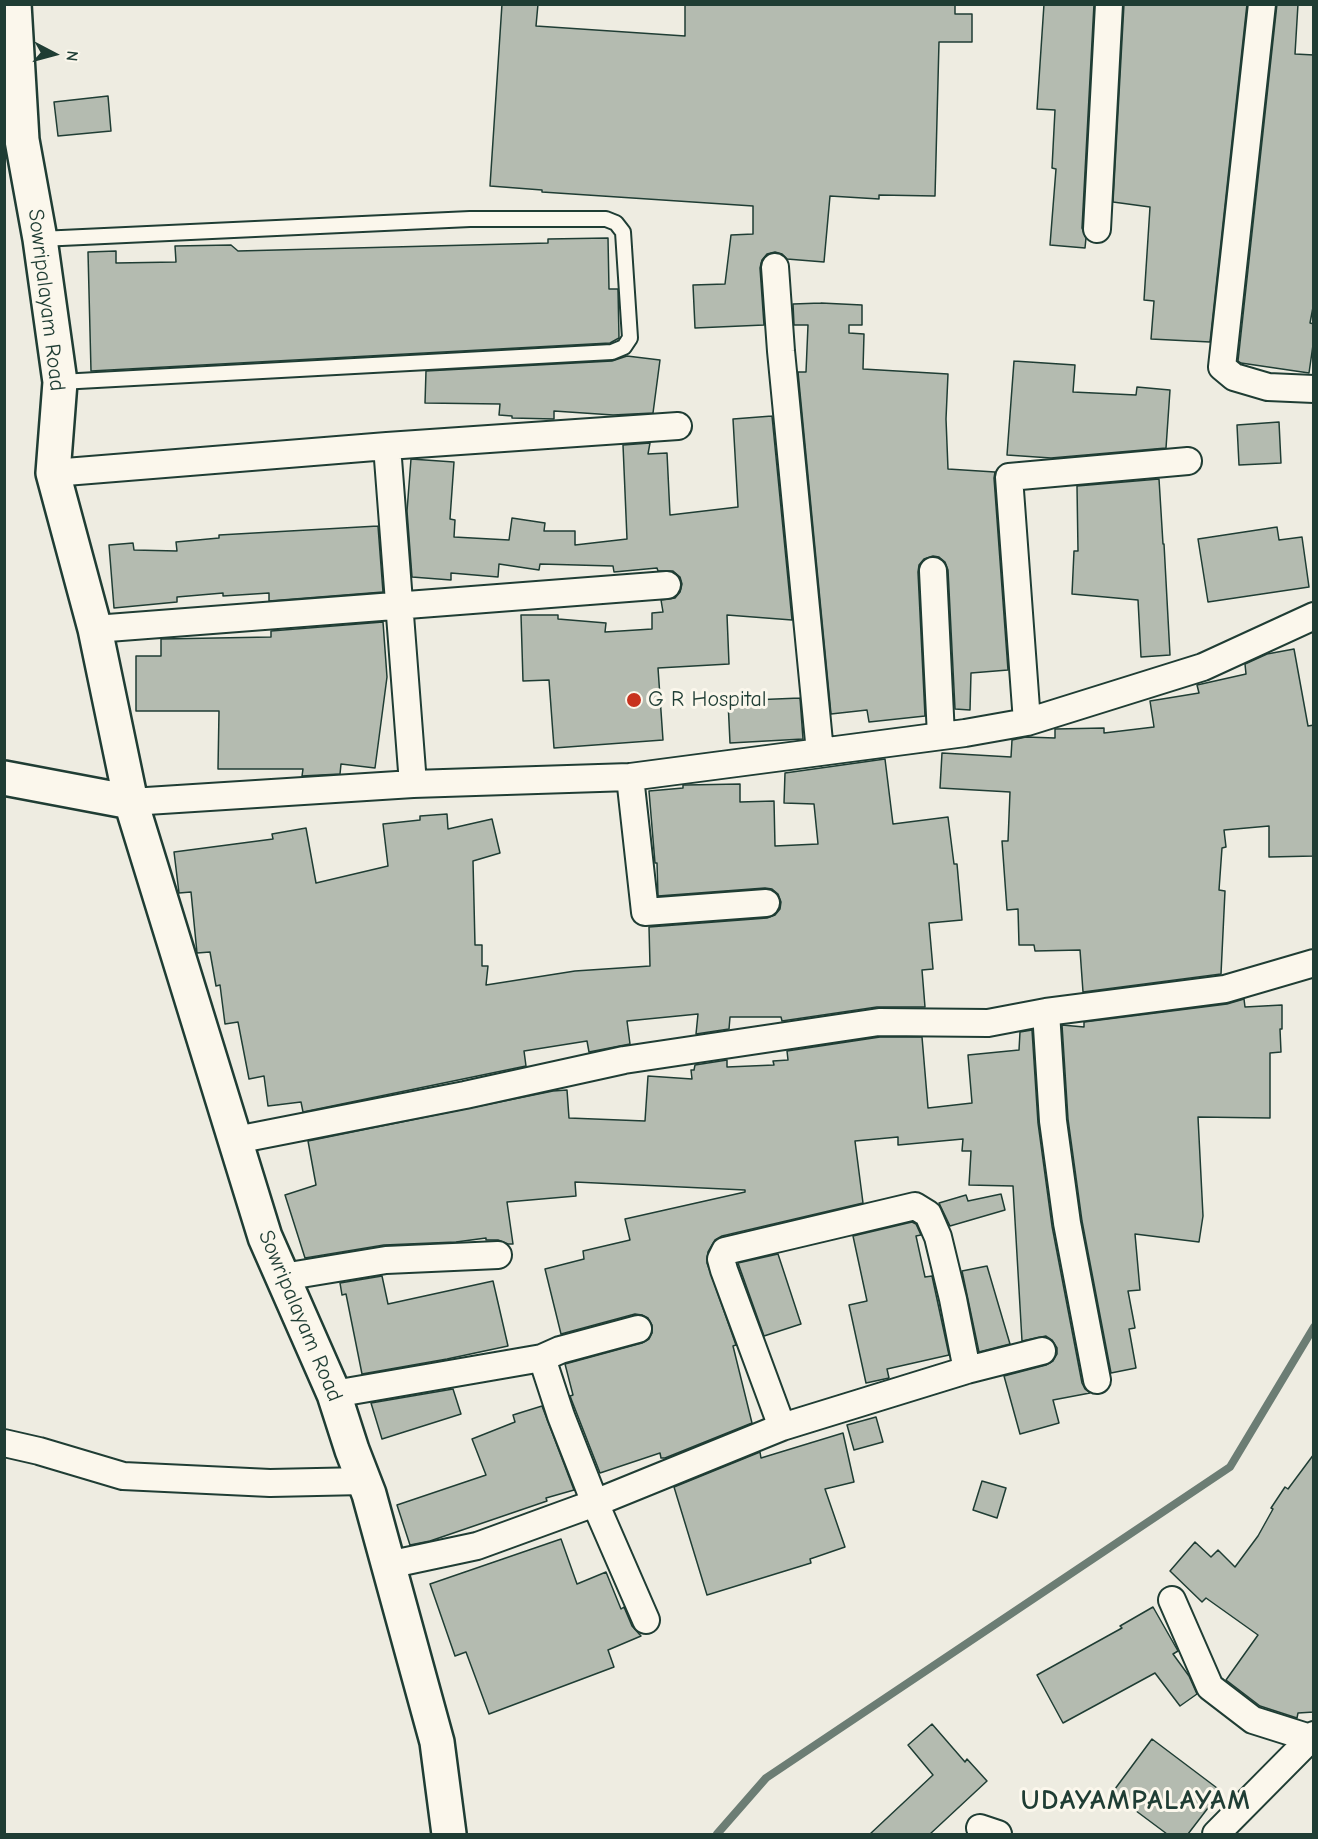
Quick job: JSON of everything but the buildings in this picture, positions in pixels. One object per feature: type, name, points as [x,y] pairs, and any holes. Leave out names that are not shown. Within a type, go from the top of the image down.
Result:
[{"type":"street","name":"Sowripalayam Road","points":[[14,4],[22,140],[40,239],[60,382],[53,473],[95,629],[131,802],[265,1237],[334,1394],[364,1481],[437,1742],[449,1834]]},
{"type":"street","points":[[1097,229],[1109,4]]},
{"type":"street","points":[[1262,4],[1222,367],[1234,377],[1268,387],[1314,389]]},
{"type":"street","points":[[775,267],[782,363],[820,752]]},
{"type":"street","points":[[53,473],[387,446],[678,426]]},
{"type":"street","points":[[387,446],[413,784]]},
{"type":"street","points":[[1027,722],[1009,477],[1188,461]]},
{"type":"street","points":[[933,571],[941,736]]},
{"type":"street","points":[[95,629],[667,585]]},
{"type":"street","points":[[4,778],[131,802],[413,784],[630,777],[941,736],[1027,722],[1203,667],[1314,616]]},
{"type":"street","points":[[630,777],[645,912],[766,903]]},
{"type":"street","points":[[236,1140],[465,1095],[624,1060],[879,1022],[988,1023],[1046,1012],[1225,989],[1314,963]]},
{"type":"street","points":[[1046,1012],[1055,1133],[1067,1222],[1097,1380]]},
{"type":"street","points":[[782,1427],[724,1270],[721,1259],[725,1251],[915,1206],[928,1214],[939,1238],[967,1370]]},
{"type":"street","points":[[283,1277],[386,1260],[498,1254]]},
{"type":"street","points":[[334,1394],[542,1358],[560,1350],[638,1329]]},
{"type":"street","points":[[388,1565],[477,1546],[595,1503],[782,1427],[967,1370],[1042,1351]]},
{"type":"street","points":[[542,1358],[561,1416],[595,1503],[646,1620]]},
{"type":"street","points":[[4,1443],[39,1450],[123,1476],[270,1483],[364,1481]]},
{"type":"street","points":[[1172,1600],[1210,1687],[1253,1720],[1312,1736],[1216,1834]]},
{"type":"lane","points":[[40,239],[470,219],[606,219],[616,223],[623,231],[630,338],[624,347],[612,352],[60,382]]},
{"type":"waterway","points":[[717,1834],[766,1778],[1230,1467],[1314,1327]]},
{"type":"place","name":"G R Hospital","points":[[634,700]]},
{"type":"district","name":"UDAYAMPALAYAM","points":[[1136,1801]]}]
